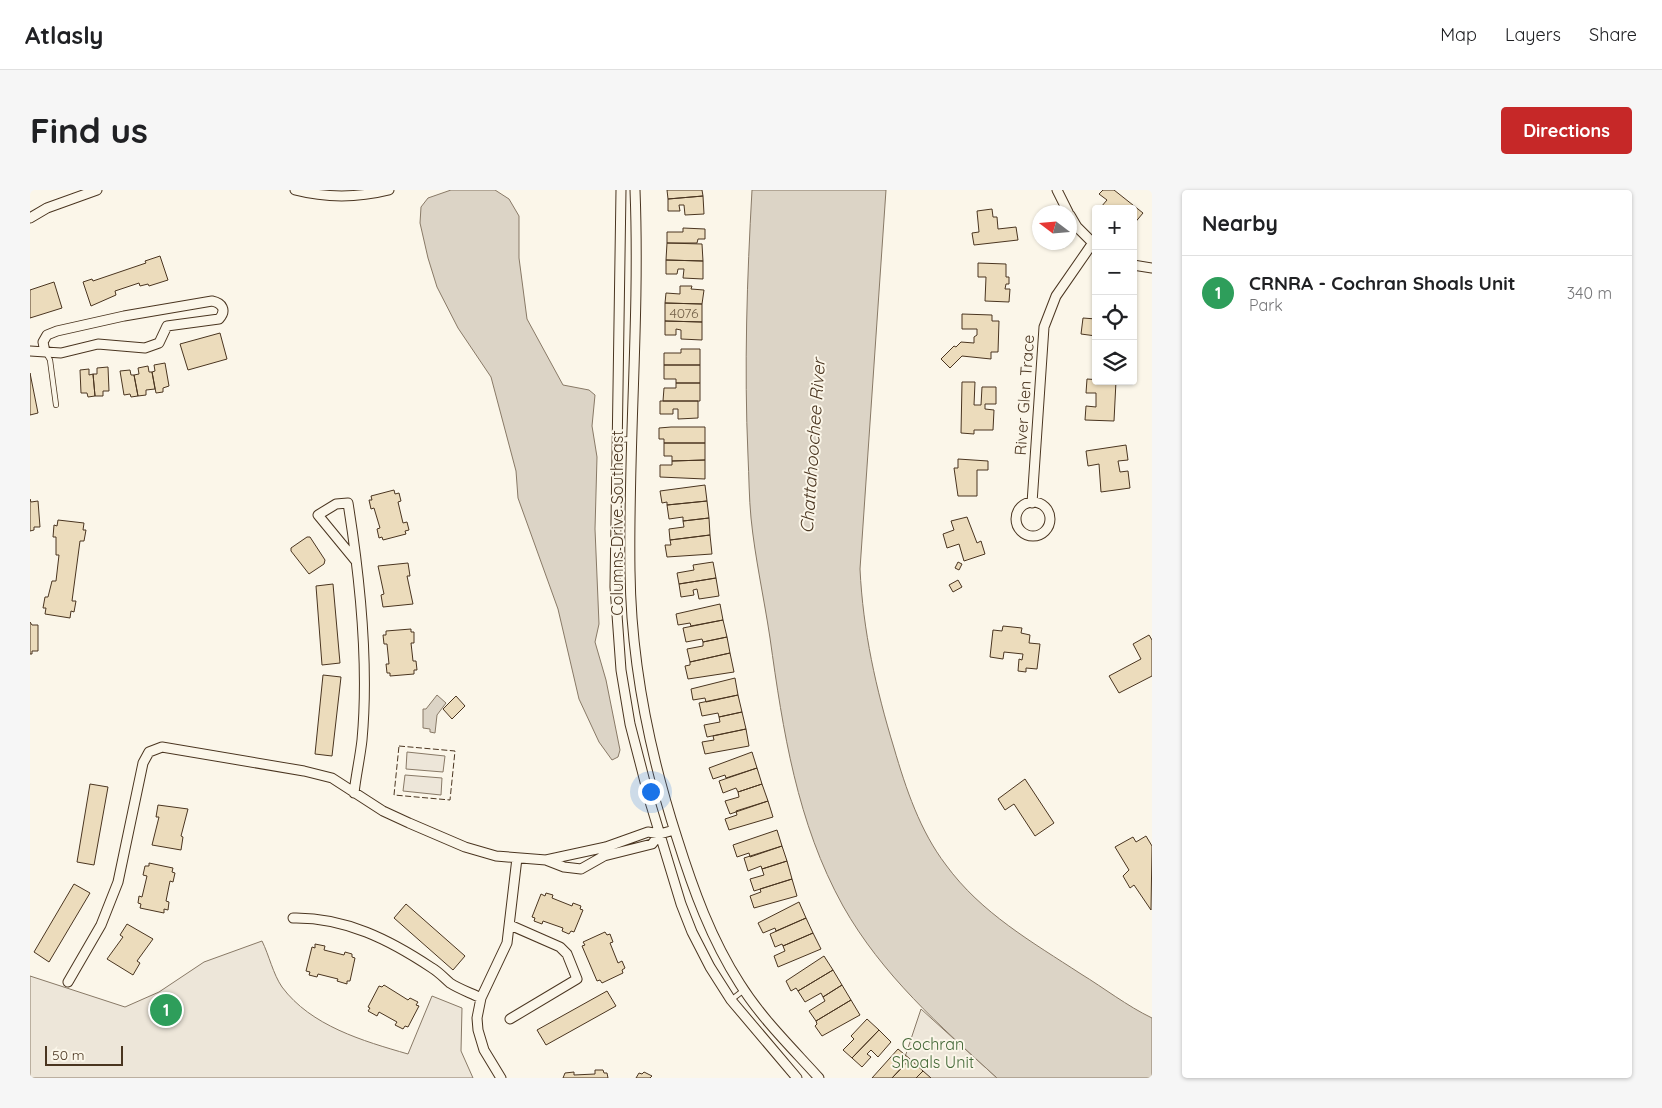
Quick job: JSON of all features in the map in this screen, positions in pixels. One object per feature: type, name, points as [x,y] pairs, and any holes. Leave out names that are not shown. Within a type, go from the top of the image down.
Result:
[{"type":"street","points":[[30,218],[77,196],[97,190]]},
{"type":"street","points":[[295,190],[331,196],[368,195],[389,190]]},
{"type":"street","name":"Columns Drive Southeast","points":[[621,190],[615,587],[621,670],[636,752],[681,904],[692,932],[710,967],[731,1000],[797,1078]]},
{"type":"street","name":"Columns Drive Southeast","points":[[635,190],[636,248],[630,572],[633,631],[648,738],[674,830],[708,924],[744,990],[770,1024],[819,1078]]},
{"type":"street","points":[[1057,190],[1064,205]]},
{"type":"street","points":[[1077,224],[1092,243]]},
{"type":"street","name":"River Glen Trace","points":[[1032,503],[1044,327],[1056,296],[1092,248]]},
{"type":"street","points":[[1137,265],[1152,268]]},
{"type":"street","points":[[30,351],[45,352],[69,352],[98,344],[145,348],[154,346],[159,343],[167,326],[219,320],[224,311],[223,306],[212,301],[124,316],[57,331],[47,335],[43,342],[45,352]]},
{"type":"street","points":[[354,560],[318,514],[336,504],[348,503],[354,541],[354,560],[363,638],[364,690],[362,740],[354,793]]},
{"type":"street","points":[[68,982],[101,925],[118,882],[143,763],[149,752],[162,747],[304,771],[332,778],[392,815],[465,847],[496,856],[546,860],[608,851],[652,844],[660,834],[674,830]]},
{"type":"street","points":[[546,860],[577,870],[608,851]]},
{"type":"street","points":[[501,1078],[484,1050],[478,1030],[477,1018],[481,998],[507,943],[517,858]]},
{"type":"street","points":[[293,918],[316,918],[362,930],[397,945],[450,982],[481,998]]},
{"type":"street","points":[[510,925],[560,947],[567,954],[578,979],[510,1020]]},
{"type":"lane","points":[[45,352],[50,360],[56,405]]},
{"type":"lane","points":[[617,440],[632,440]]},
{"type":"lane","points":[[618,632],[633,631]]},
{"type":"lane","points":[[731,1000],[744,990]]},
{"type":"green space","points":[[407,752],[445,756],[443,772],[406,769]]},
{"type":"green space","points":[[405,775],[442,778],[441,795],[403,791]]},
{"type":"green space","points":[[262,941],[279,982],[294,1001],[323,1022],[373,1044],[408,1054],[432,996],[462,1008],[461,1051],[473,1078],[30,1078],[30,976],[125,1007],[159,992],[204,962]]},
{"type":"green space","name":"Cochran Shoals Unit","points":[[921,1009],[997,1078],[898,1078]]},
{"type":"water","points":[[451,190],[495,190],[509,199],[519,216],[519,258],[527,319],[563,385],[589,390],[595,395],[592,426],[597,457],[595,529],[599,624],[595,642],[606,680],[620,750],[618,757],[612,760],[599,742],[579,699],[558,609],[518,498],[516,471],[491,377],[458,328],[437,287],[428,258],[420,223],[421,207],[428,198]]},
{"type":"water","name":"Chattahoochee River","points":[[752,190],[886,190],[860,569],[864,615],[871,660],[899,763],[921,824],[946,865],[975,898],[1008,926],[1152,1018],[1152,1078],[997,1078],[954,1039],[894,977],[858,931],[827,874],[814,842],[794,776],[780,707],[751,518],[746,356]]},
{"type":"water","points":[[437,695],[446,703],[437,715],[435,733],[430,732],[430,729],[423,728],[423,709],[426,709]]},
{"type":"building","points":[[667,190],[702,190],[703,196],[668,199]]},
{"type":"building","points":[[1103,190],[1114,190],[1133,205],[1103,205],[1107,200],[1099,194]]},
{"type":"building","points":[[703,196],[704,214],[685,215],[684,205],[679,205],[680,211],[668,211],[668,199]]},
{"type":"building","points":[[1137,208],[1143,213],[1137,220]]},
{"type":"building","points":[[992,209],[993,217],[997,217],[998,229],[1016,227],[1018,240],[974,245],[972,233],[979,232],[977,211]]},
{"type":"building","points":[[683,228],[705,229],[705,239],[698,239],[697,243],[667,243],[667,232],[683,232]]},
{"type":"building","points":[[667,243],[702,244],[703,261],[666,260]]},
{"type":"building","points":[[160,256],[168,280],[149,286],[148,284],[140,286],[139,283],[115,291],[116,295],[91,306],[83,282],[92,279],[93,281],[146,263],[145,261]]},
{"type":"building","points":[[666,260],[703,261],[703,279],[683,278],[684,269],[678,269],[677,274],[666,274]]},
{"type":"building","points":[[978,263],[1006,264],[1006,277],[1009,277],[1009,284],[1006,284],[1005,289],[1010,289],[1009,302],[985,301],[986,277],[978,277]]},
{"type":"building","points":[[54,282],[62,308],[30,318],[30,290]]},
{"type":"building","points":[[680,286],[692,286],[691,289],[704,290],[702,304],[665,303],[666,293],[680,294]]},
{"type":"building","points":[[665,303],[702,304],[702,322],[665,321]]},
{"type":"building","points":[[962,314],[992,315],[992,321],[999,321],[998,352],[991,352],[991,359],[962,356],[950,368],[941,359],[961,342],[974,343],[974,337],[977,335],[977,329],[962,329]]},
{"type":"building","points":[[1083,318],[1092,319],[1092,335],[1081,334]]},
{"type":"building","points":[[665,321],[702,322],[702,340],[681,339],[681,330],[676,329],[676,335],[665,335]]},
{"type":"building","points":[[220,333],[227,359],[188,370],[180,344]]},
{"type":"building","points":[[681,349],[700,349],[700,365],[664,365],[664,353],[681,353]]},
{"type":"building","points":[[165,363],[169,386],[163,388],[163,392],[156,393],[152,372],[155,371],[154,365]]},
{"type":"building","points":[[664,365],[700,365],[700,383],[676,383],[676,379],[664,379]]},
{"type":"building","points":[[148,366],[149,372],[152,372],[155,389],[146,390],[146,395],[138,396],[134,375],[139,374],[138,368]]},
{"type":"building","points":[[108,367],[109,391],[103,391],[103,396],[95,396],[93,374],[97,374],[97,368]]},
{"type":"building","points":[[89,369],[89,375],[93,374],[95,396],[88,397],[87,393],[81,393],[80,370]]},
{"type":"building","points":[[130,370],[131,375],[134,375],[138,396],[124,395],[120,371]]},
{"type":"building","points":[[30,373],[38,413],[30,415]]},
{"type":"building","points":[[1087,379],[1092,379],[1092,385],[1116,385],[1114,421],[1085,420],[1086,406],[1096,407],[1096,393],[1086,393]]},
{"type":"building","points":[[962,382],[975,382],[974,405],[981,405],[982,387],[996,387],[996,404],[985,404],[985,409],[994,410],[993,430],[974,430],[974,434],[961,433]]},
{"type":"building","points":[[676,383],[700,383],[700,401],[663,401],[664,388],[676,388]]},
{"type":"building","points":[[660,401],[698,401],[698,418],[678,419],[678,409],[673,409],[673,414],[660,414]]},
{"type":"building","points":[[705,427],[705,443],[664,443],[664,439],[659,439],[659,428]]},
{"type":"building","points":[[664,443],[705,443],[705,460],[672,461],[672,456],[664,456]]},
{"type":"building","points":[[1126,445],[1128,460],[1118,461],[1120,472],[1128,471],[1130,488],[1101,492],[1099,464],[1088,466],[1086,451]]},
{"type":"building","points":[[958,459],[988,461],[988,470],[977,470],[977,496],[958,496],[954,468],[958,468]]},
{"type":"building","points":[[705,460],[705,479],[660,477],[660,465],[672,465],[672,461]]},
{"type":"building","points":[[705,485],[707,501],[667,505],[667,502],[662,503],[660,491]]},
{"type":"building","points":[[394,490],[395,494],[399,493],[401,501],[398,502],[403,523],[407,522],[409,530],[405,531],[406,534],[383,540],[382,537],[379,538],[377,529],[380,528],[374,508],[371,509],[369,500],[372,500],[371,496]]},
{"type":"building","points":[[30,499],[31,502],[38,501],[40,527],[34,527],[34,530],[30,531]]},
{"type":"building","points":[[707,501],[709,518],[683,521],[683,517],[669,519],[667,505]]},
{"type":"building","points":[[967,517],[977,543],[981,541],[985,554],[964,561],[959,544],[947,548],[943,534],[954,530],[951,521]]},
{"type":"building","points":[[709,518],[710,535],[670,540],[669,529],[684,527],[683,521]]},
{"type":"building","points":[[58,520],[84,523],[83,530],[86,530],[84,541],[80,541],[72,601],[76,601],[74,612],[71,611],[70,618],[45,614],[46,608],[43,608],[45,597],[48,597],[52,581],[56,581],[59,555],[56,555],[56,537],[53,537],[54,525],[57,526]]},
{"type":"building","points":[[710,535],[712,554],[667,557],[665,545],[671,545],[670,540]]},
{"type":"building","points":[[307,537],[310,537],[325,560],[324,564],[309,574],[291,551],[291,548]]},
{"type":"building","points":[[713,562],[716,578],[679,584],[677,573],[694,570],[693,565]]},
{"type":"building","points":[[958,562],[962,564],[959,570],[955,568]]},
{"type":"building","points":[[408,563],[410,576],[407,576],[413,604],[383,607],[381,595],[384,594],[378,566]]},
{"type":"building","points":[[716,578],[719,596],[699,599],[697,589],[693,590],[694,595],[681,597],[679,584]]},
{"type":"building","points":[[958,580],[962,587],[953,592],[949,585]]},
{"type":"building","points":[[333,584],[340,663],[322,665],[316,586]]},
{"type":"building","points":[[720,604],[723,620],[691,626],[690,623],[678,625],[676,614]]},
{"type":"building","points":[[723,620],[727,637],[703,642],[702,639],[686,642],[683,628]]},
{"type":"building","points":[[30,622],[32,625],[38,625],[38,651],[32,651],[32,654],[30,654]]},
{"type":"building","points":[[1003,626],[1022,628],[1021,633],[1030,635],[1029,643],[1040,644],[1037,669],[1026,668],[1026,672],[1018,671],[1019,659],[1022,660],[1023,654],[1004,652],[1003,659],[990,657],[993,630],[1002,631]]},
{"type":"building","points":[[411,629],[411,632],[414,632],[414,643],[411,643],[413,661],[416,661],[417,670],[414,670],[414,674],[390,676],[390,673],[387,673],[386,664],[389,664],[387,644],[384,644],[383,635],[386,635],[386,631]]},
{"type":"building","points":[[1149,635],[1152,640],[1152,676],[1119,693],[1109,676],[1141,659],[1133,644]]},
{"type":"building","points":[[727,637],[730,653],[690,662],[687,649],[703,646],[703,642]]},
{"type":"building","points":[[730,653],[734,672],[688,679],[685,666],[690,665],[690,662]]},
{"type":"building","points":[[323,675],[341,677],[332,756],[315,754]]},
{"type":"building","points":[[735,678],[738,695],[706,702],[705,698],[693,700],[691,689]]},
{"type":"building","points":[[738,695],[742,712],[719,717],[718,713],[702,716],[699,703]]},
{"type":"building","points":[[456,696],[465,706],[452,719],[443,709]]},
{"type":"building","points":[[742,712],[746,729],[707,737],[704,725],[720,722],[719,717]]},
{"type":"building","points":[[746,729],[749,746],[705,754],[702,742],[714,740],[713,736]]},
{"type":"building","points":[[752,752],[757,768],[726,778],[725,775],[713,779],[709,768]]},
{"type":"building","points":[[757,768],[762,784],[738,792],[736,788],[723,793],[719,781]]},
{"type":"building","points":[[1025,779],[1054,823],[1035,836],[1014,804],[1005,810],[998,799]]},
{"type":"building","points":[[90,784],[108,787],[94,865],[77,862]]},
{"type":"building","points":[[762,784],[768,801],[730,814],[725,801],[739,797],[738,792]]},
{"type":"building","points":[[768,801],[773,817],[729,830],[725,819],[737,815],[736,811]]},
{"type":"building","points":[[158,805],[188,809],[181,836],[183,837],[181,850],[152,845],[159,817],[156,817]]},
{"type":"building","points":[[777,830],[782,846],[750,857],[749,853],[737,857],[733,845]]},
{"type":"building","points":[[1146,836],[1152,846],[1151,910],[1134,885],[1130,888],[1123,876],[1129,870],[1115,847],[1133,837],[1136,842]]},
{"type":"building","points":[[782,846],[787,861],[762,869],[761,866],[748,871],[744,858]]},
{"type":"building","points":[[787,861],[792,879],[754,891],[750,879],[764,875],[762,869]]},
{"type":"building","points":[[149,863],[173,868],[172,872],[175,873],[173,882],[170,881],[166,901],[169,902],[168,910],[164,909],[164,913],[140,908],[141,904],[138,903],[139,896],[142,897],[147,876],[143,875],[145,866],[149,866]]},
{"type":"building","points":[[792,879],[797,896],[754,908],[750,896],[761,892],[760,889]]},
{"type":"building","points":[[74,884],[90,893],[49,962],[34,952]]},
{"type":"building","points":[[546,893],[553,895],[552,898],[572,906],[573,903],[581,906],[580,909],[583,910],[574,932],[571,931],[569,934],[562,931],[563,928],[543,921],[542,924],[534,921],[535,918],[532,917],[541,894],[545,896]]},
{"type":"building","points":[[799,902],[806,918],[776,931],[775,928],[763,933],[758,923]]},
{"type":"building","points":[[406,904],[465,956],[453,970],[394,918]]},
{"type":"building","points":[[806,918],[813,933],[783,946],[782,944],[775,947],[770,934]]},
{"type":"building","points":[[127,924],[153,939],[137,961],[140,963],[133,975],[107,959],[123,937],[120,935]]},
{"type":"building","points":[[605,932],[607,935],[610,934],[613,942],[610,943],[618,963],[622,961],[625,968],[622,970],[623,973],[602,983],[600,980],[597,981],[582,946],[585,945],[583,942]]},
{"type":"building","points":[[813,933],[821,949],[778,967],[774,956],[785,951],[783,946]]},
{"type":"building","points":[[315,944],[325,946],[324,950],[344,955],[345,952],[352,954],[352,957],[355,958],[350,981],[347,981],[347,984],[337,981],[338,979],[318,974],[317,977],[309,975],[310,972],[306,971],[312,947],[315,948]]},
{"type":"building","points":[[824,956],[833,970],[798,991],[796,988],[791,991],[786,981]]},
{"type":"building","points":[[833,970],[842,985],[823,997],[821,993],[805,1002],[798,991]]},
{"type":"building","points":[[384,985],[408,1000],[410,998],[418,1002],[416,1005],[419,1006],[408,1027],[405,1026],[403,1029],[395,1025],[397,1022],[379,1012],[377,1016],[368,1011],[370,1008],[368,1007],[379,986],[382,987]]},
{"type":"building","points":[[842,985],[851,1000],[816,1021],[809,1011],[825,1001],[823,997]]},
{"type":"building","points":[[607,991],[616,1006],[546,1045],[537,1030]]},
{"type":"building","points":[[851,1000],[860,1015],[822,1036],[815,1026],[817,1024],[816,1021]]},
{"type":"building","points":[[867,1019],[879,1030],[852,1058],[843,1050],[854,1039],[851,1036]]},
{"type":"building","points":[[879,1030],[891,1042],[878,1057],[871,1050],[867,1054],[871,1057],[862,1067],[852,1058]]},
{"type":"building","points":[[898,1049],[910,1059],[892,1078],[872,1078]]},
{"type":"building","points":[[910,1059],[923,1071],[916,1078],[892,1078]]},
{"type":"building","points":[[595,1070],[603,1070],[604,1073],[607,1073],[608,1078],[563,1078],[565,1073],[574,1072],[574,1075],[595,1074]]},
{"type":"building","points":[[923,1071],[931,1078],[916,1078]]},
{"type":"building","points":[[644,1072],[652,1076],[650,1078],[636,1078],[639,1073],[642,1074]]},
{"type":"fence","points":[[399,746],[455,751],[450,800],[394,795],[399,746]]},
{"type":"place","name":"CRNRA - Cochran Shoals Unit","points":[[166,1010]]}]
